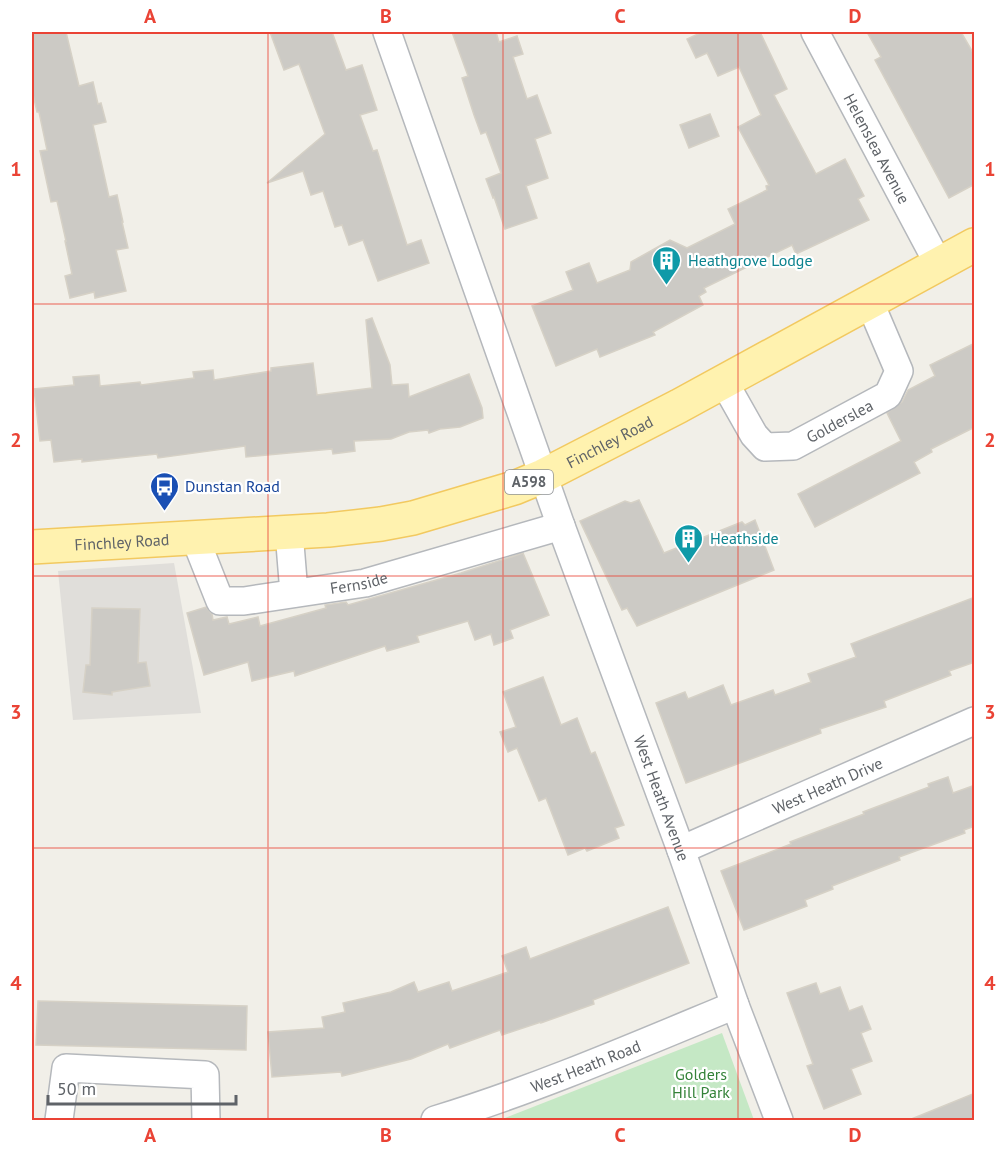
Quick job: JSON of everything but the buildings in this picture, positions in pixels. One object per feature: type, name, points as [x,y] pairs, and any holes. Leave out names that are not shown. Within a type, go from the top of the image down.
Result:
[{"type":"main road","name":"Finchley Road","points":[[32,547],[370,525],[413,518],[514,488],[543,476],[724,382],[975,245]]},
{"type":"street","points":[[387,32],[543,476]]},
{"type":"street","name":"Helenslea Avenue","points":[[815,32],[939,264]]},
{"type":"street","name":"Golderslea","points":[[724,382],[754,435],[765,447],[793,446],[888,395],[899,372],[870,303]]},
{"type":"street","name":"West Heath Avenue","points":[[543,476],[779,1120]]},
{"type":"street","name":"Fernside","points":[[195,538],[220,601],[244,601],[364,583],[561,526]]},
{"type":"street","points":[[289,532],[294,593]]},
{"type":"street","name":"West Heath Drive","points":[[681,850],[975,721]]},
{"type":"street","name":"West Heath Road","points":[[435,1120],[475,1108],[606,1059],[735,1005]]},
{"type":"street","points":[[59,1120],[66,1068],[205,1075],[206,1120]]},
{"type":"shaded area","points":[[174,563],[201,713],[73,720],[58,571]]},
{"type":"green space","name":"Golders Hill Park","points":[[722,1033],[754,1120],[500,1120]]},
{"type":"place","name":"Heathgrove Lodge","points":[[667,286]]},
{"type":"place","name":"Dunstan Road","points":[[164,512]]},
{"type":"place","name":"Heathside","points":[[689,564]]}]
